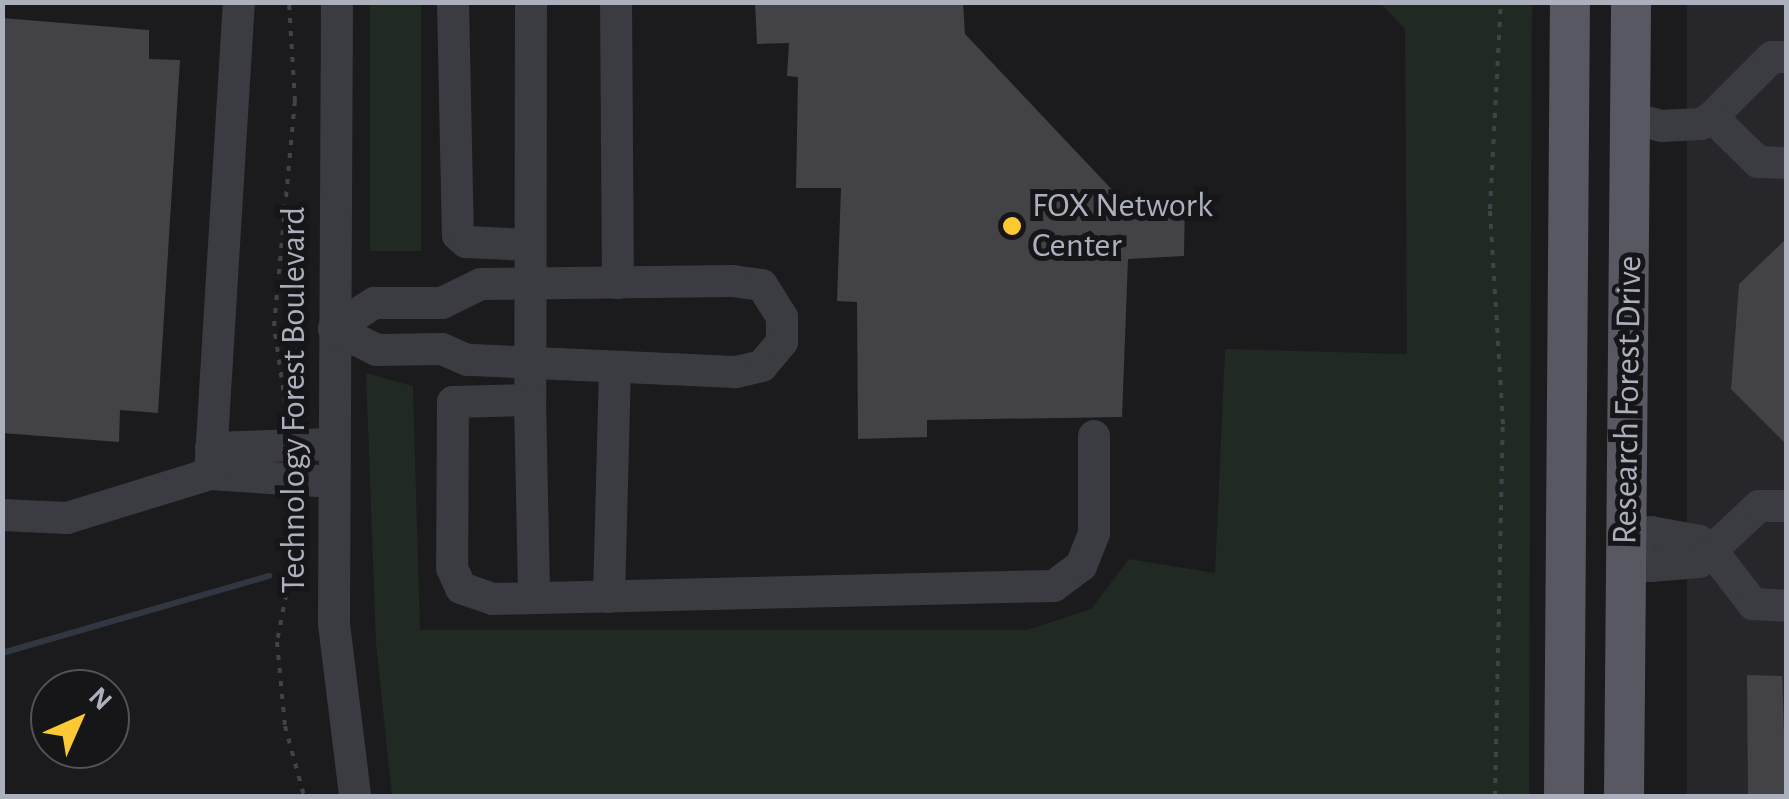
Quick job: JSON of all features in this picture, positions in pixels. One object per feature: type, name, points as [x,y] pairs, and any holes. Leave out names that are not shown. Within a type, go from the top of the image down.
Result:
[{"type":"main road","name":"Research Forest Drive","points":[[1564,796],[1570,2]]},
{"type":"main road","name":"Research Forest Drive","points":[[1624,796],[1630,2]]},
{"type":"main road","points":[[1566,508],[1626,562]]},
{"type":"street","points":[[210,461],[239,2]]},
{"type":"street","name":"Technology Forest Boulevard","points":[[338,2],[334,330],[337,690],[356,796]]},
{"type":"street","points":[[453,2],[458,235],[466,242],[530,245]]},
{"type":"street","points":[[532,2],[530,284],[534,364],[530,400],[534,598]]},
{"type":"street","points":[[616,2],[618,283]]},
{"type":"street","points":[[1630,118],[1661,126],[1701,124],[1772,57],[1786,57]]},
{"type":"street","points":[[1709,117],[1758,162],[1786,163]]},
{"type":"street","points":[[481,284],[762,284],[782,317],[782,342],[762,366],[734,372],[467,360],[442,349],[377,350],[334,330],[374,303],[442,304],[481,284]]},
{"type":"street","points":[[610,597],[615,368]]},
{"type":"street","points":[[530,400],[453,402],[452,568],[461,588],[493,599],[1054,586],[1081,566],[1094,533],[1094,436]]},
{"type":"street","points":[[2,515],[66,518],[210,461],[288,446],[334,444]]},
{"type":"street","points":[[210,461],[289,480],[334,482]]},
{"type":"street","points":[[1626,562],[1650,566],[1700,562],[1759,506],[1786,506]]},
{"type":"street","points":[[1709,552],[1754,604],[1786,606]]},
{"type":"path","points":[[288,446],[274,326],[295,102],[290,2]]},
{"type":"path","points":[[1495,796],[1503,424],[1490,209],[1500,114],[1500,2]]},
{"type":"path","points":[[289,480],[290,568],[276,642],[286,726],[304,796]]},
{"type":"shaded area","points":[[370,3],[421,3],[421,251],[370,251]]},
{"type":"shaded area","points":[[1380,3],[1532,3],[1529,796],[392,796],[376,644],[366,373],[413,386],[420,630],[1027,630],[1091,609],[1129,559],[1215,573],[1225,349],[1407,354],[1405,29]]},
{"type":"shaded area","points":[[1687,3],[1786,3],[1786,796],[1687,796]]},
{"type":"building","name":"FOX Network Center","points":[[755,2],[963,2],[965,34],[1118,196],[1185,197],[1184,256],[1128,259],[1122,417],[927,420],[927,437],[858,439],[857,302],[837,301],[841,188],[796,188],[798,77],[787,76],[789,43],[757,44]]},
{"type":"building","points":[[2,18],[149,30],[149,59],[180,60],[158,413],[120,410],[119,442],[2,433]]},
{"type":"building","points":[[1786,239],[1786,444],[1731,389],[1739,284]]},
{"type":"building","points":[[1782,670],[1786,796],[1748,796],[1747,675],[1782,676]]},
{"type":"waterway","points":[[2,653],[269,576]]},
{"type":"place","name":"FOX Network Center","points":[[1012,226]]}]
